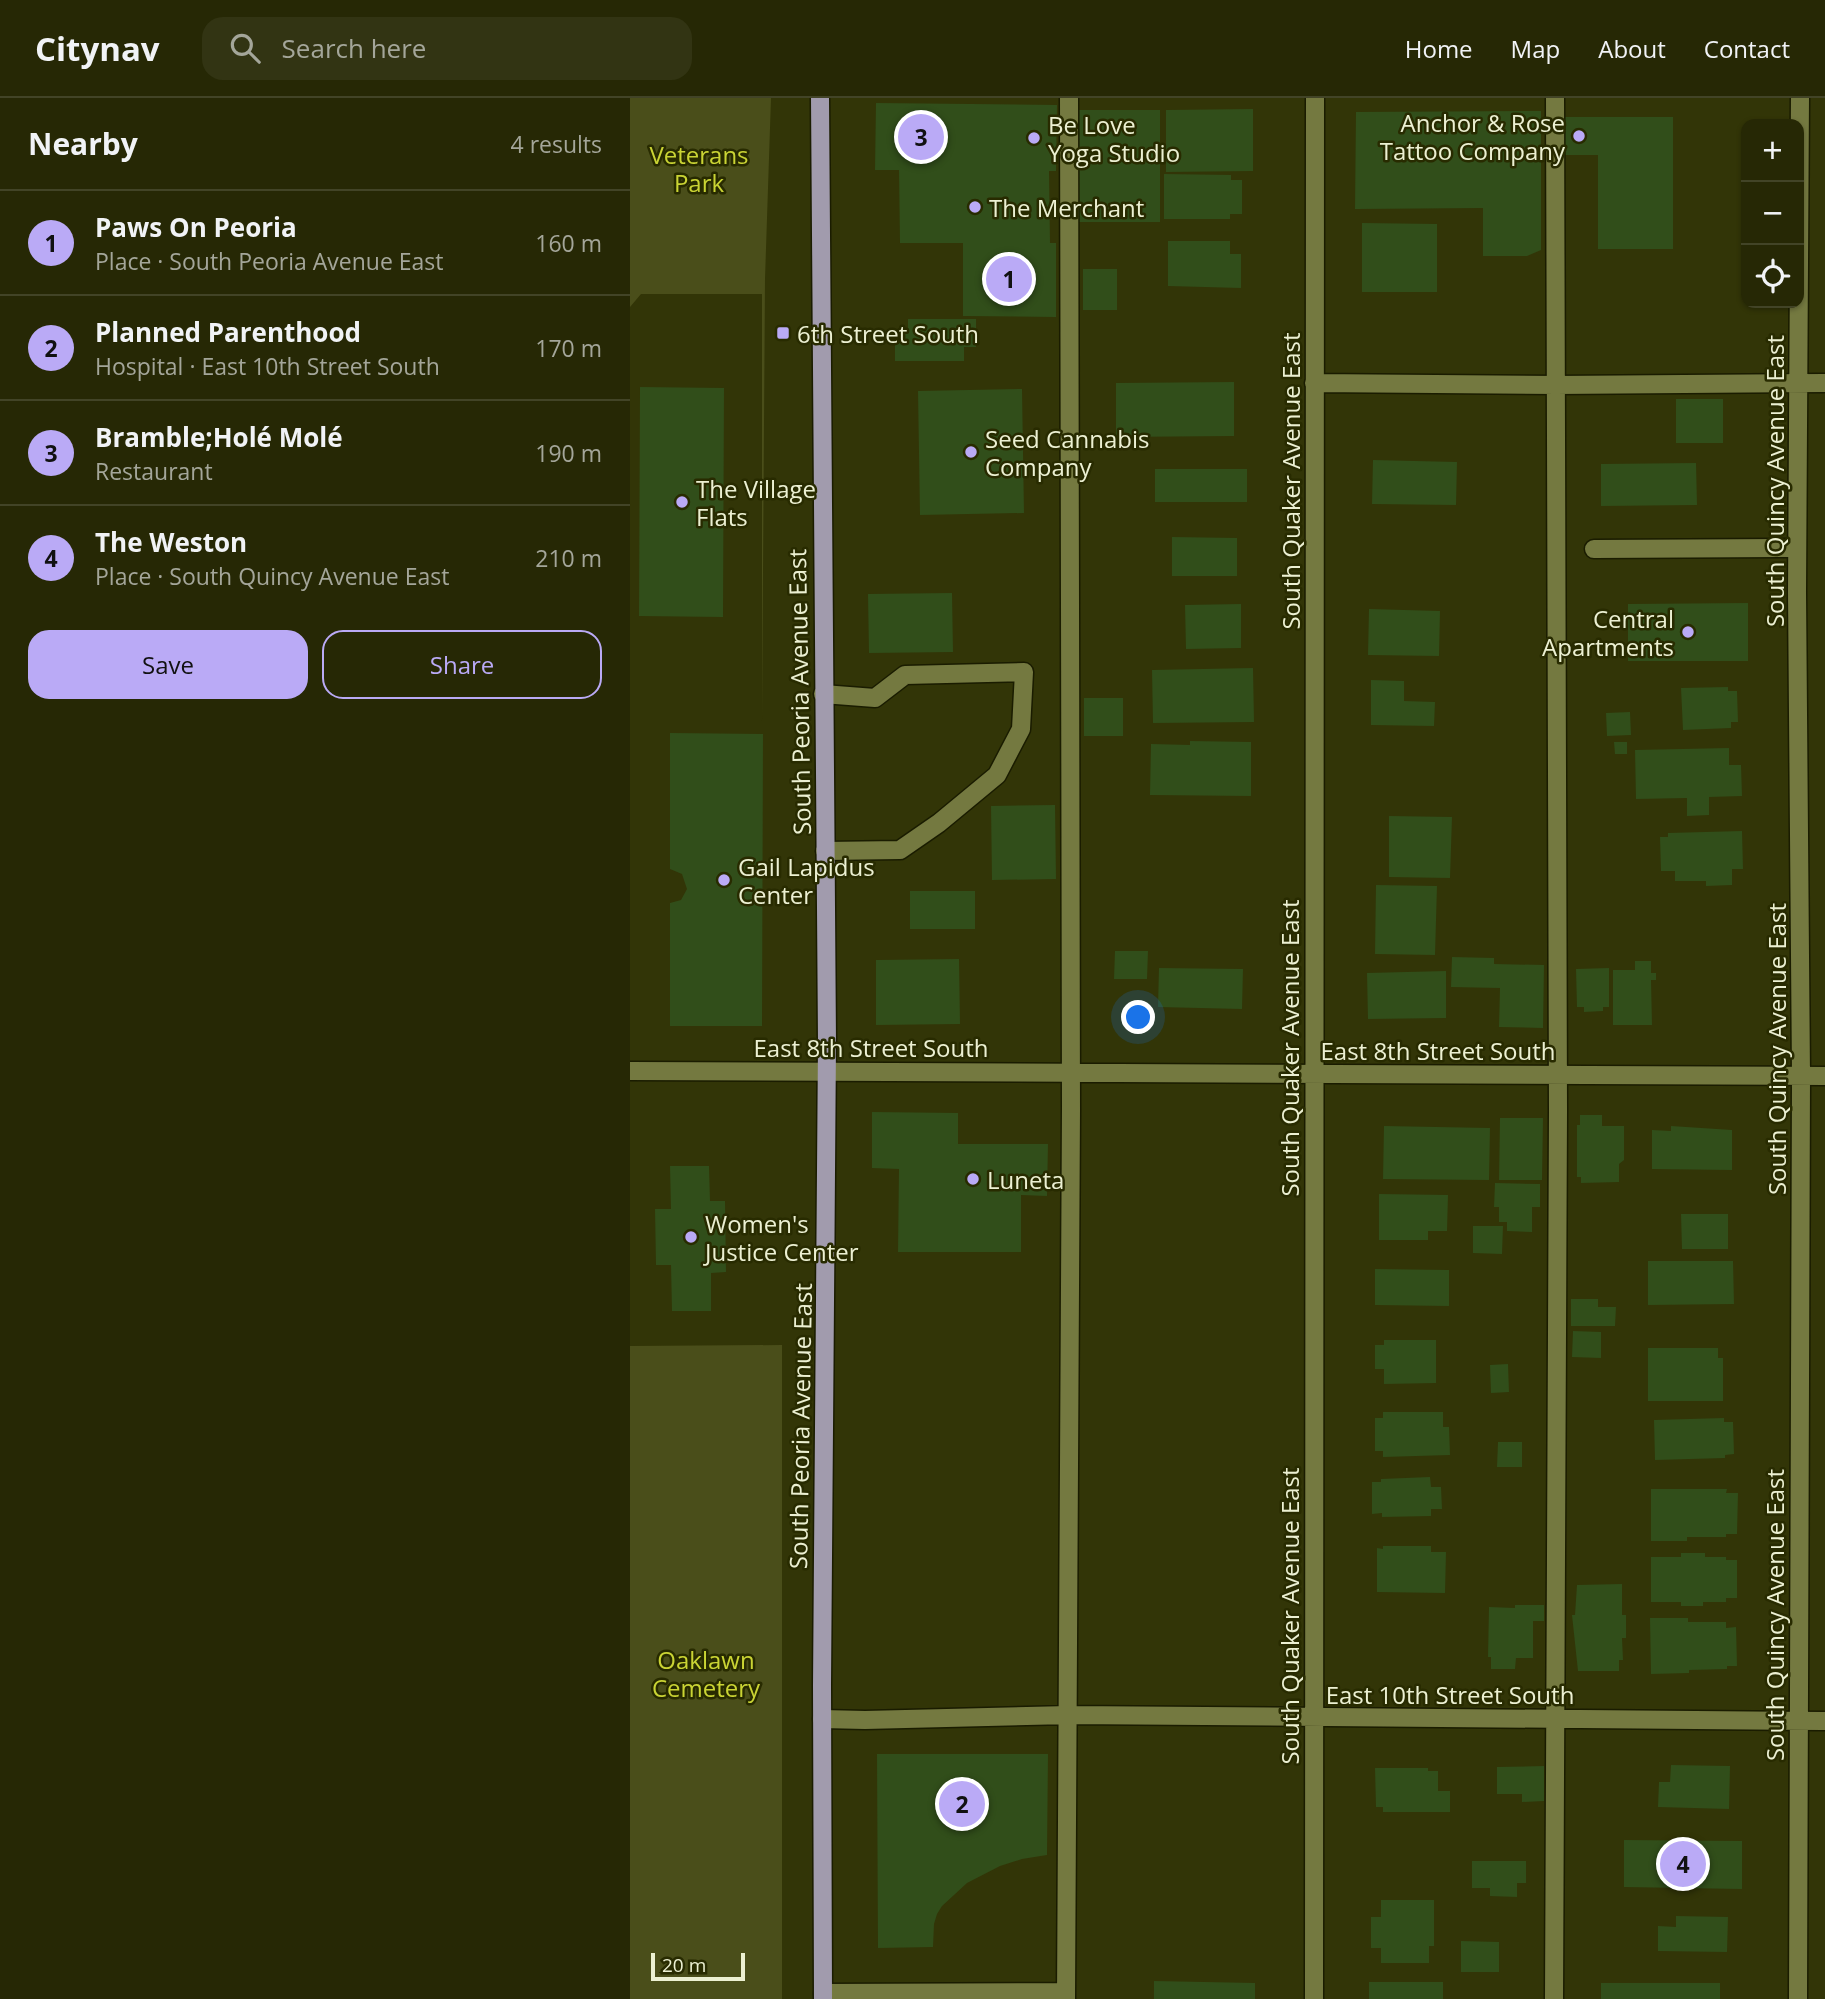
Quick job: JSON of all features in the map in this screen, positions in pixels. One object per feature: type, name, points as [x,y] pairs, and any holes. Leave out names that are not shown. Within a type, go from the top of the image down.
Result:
[{"type":"main road","name":"South Peoria Avenue East","points":[[820,98],[828,1072],[822,1719],[823,1996]]},
{"type":"street","points":[[823,1996],[1066,1995],[1071,1073],[1069,98]]},
{"type":"street","name":"South Quaker Avenue East","points":[[1314,1999],[1315,98]]},
{"type":"street","points":[[1554,1999],[1558,1076],[1555,98]]},
{"type":"street","name":"South Quincy Avenue East","points":[[1798,1999],[1801,1076],[1797,548],[1800,98]]},
{"type":"street","points":[[1314,383],[1825,383]]},
{"type":"street","points":[[1594,549],[1797,548]]},
{"type":"street","points":[[823,694],[875,698],[905,676],[1024,672],[1021,729],[998,775],[939,823],[900,850],[825,851]]},
{"type":"street","name":"East 8th Street South","points":[[630,1071],[1825,1076]]},
{"type":"street","name":"East 10th Street South","points":[[822,1719],[1069,1715],[1825,1721]]},
{"type":"green space","name":"Veterans Park","points":[[630,98],[771,98],[765,279],[762,721],[762,294],[641,294],[630,307]]},
{"type":"green space","name":"Oaklawn Cemetery","points":[[782,1345],[782,1999],[630,1999],[630,1346]]},
{"type":"building","points":[[876,103],[1057,105],[1056,171],[1049,171],[1050,243],[1056,243],[1056,317],[963,316],[963,243],[900,243],[899,170],[875,170]]},
{"type":"building","points":[[1253,109],[1253,171],[1166,172],[1166,110]]},
{"type":"building","points":[[1079,110],[1160,110],[1160,222],[1079,222]]},
{"type":"building","points":[[1541,111],[1541,250],[1527,256],[1483,256],[1483,208],[1355,209],[1356,112]]},
{"type":"building","points":[[1560,117],[1673,117],[1673,249],[1598,249],[1598,155],[1560,155]]},
{"type":"building","points":[[1164,174],[1231,175],[1231,180],[1242,180],[1242,214],[1230,214],[1230,219],[1164,219]]},
{"type":"building","points":[[1362,223],[1437,224],[1437,292],[1362,292]]},
{"type":"building","points":[[1168,241],[1230,241],[1230,254],[1241,254],[1241,288],[1168,286]]},
{"type":"building","points":[[1083,269],[1117,269],[1117,310],[1083,310]]},
{"type":"building","points":[[908,319],[976,319],[976,347],[964,347],[964,361],[895,361],[895,330],[908,330]]},
{"type":"building","points":[[1234,382],[1234,436],[1116,437],[1116,383]]},
{"type":"building","name":"The Village Flats","points":[[640,387],[724,388],[723,617],[639,616]]},
{"type":"building","name":"Seed Cannabis Company","points":[[1022,389],[1024,513],[920,515],[918,391]]},
{"type":"building","points":[[1676,399],[1723,399],[1723,443],[1676,443]]},
{"type":"building","points":[[1373,460],[1457,462],[1456,505],[1372,504]]},
{"type":"building","points":[[1696,463],[1697,505],[1601,506],[1601,464]]},
{"type":"building","points":[[1155,469],[1247,469],[1247,502],[1155,502]]},
{"type":"building","points":[[1172,537],[1237,538],[1237,576],[1172,576]]},
{"type":"building","points":[[952,593],[953,652],[869,653],[868,594]]},
{"type":"building","name":"Central Apartments","points":[[1748,603],[1748,661],[1628,661],[1628,604]]},
{"type":"building","points":[[1241,604],[1241,648],[1186,649],[1185,605]]},
{"type":"building","points":[[1369,609],[1440,611],[1439,656],[1368,655]]},
{"type":"building","points":[[1253,668],[1254,722],[1153,723],[1152,670]]},
{"type":"building","points":[[1371,680],[1404,681],[1404,701],[1435,702],[1434,726],[1371,725]]},
{"type":"building","points":[[1728,687],[1728,691],[1737,691],[1738,722],[1731,722],[1731,728],[1683,730],[1681,688]]},
{"type":"building","points":[[1084,698],[1123,698],[1123,736],[1084,736]]},
{"type":"building","points":[[1630,712],[1631,735],[1607,736],[1606,713]]},
{"type":"building","name":"Gail Lapidus Center","points":[[670,733],[763,734],[762,1026],[670,1026],[670,903],[681,900],[687,889],[682,874],[670,869]]},
{"type":"building","points":[[1190,741],[1251,742],[1251,796],[1150,795],[1151,744],[1190,745]]},
{"type":"building","points":[[1614,742],[1627,742],[1627,754],[1615,754]]},
{"type":"building","points":[[1729,748],[1729,765],[1741,765],[1742,796],[1709,797],[1709,815],[1687,816],[1687,798],[1636,799],[1635,750]]},
{"type":"building","points":[[1055,805],[1056,879],[992,880],[991,806]]},
{"type":"building","points":[[1389,816],[1452,817],[1450,878],[1389,877]]},
{"type":"building","points":[[1742,831],[1743,869],[1732,869],[1732,885],[1706,886],[1706,881],[1675,881],[1675,871],[1661,871],[1660,837],[1668,837],[1668,833]]},
{"type":"building","points":[[1376,885],[1437,886],[1435,955],[1375,954]]},
{"type":"building","points":[[910,891],[975,891],[975,929],[910,929]]},
{"type":"building","points":[[1115,951],[1148,951],[1147,979],[1114,979]]},
{"type":"building","points":[[1452,957],[1494,958],[1494,964],[1544,965],[1543,1028],[1499,1027],[1500,988],[1451,987]]},
{"type":"building","points":[[959,959],[960,1024],[876,1025],[876,960]]},
{"type":"building","points":[[1635,961],[1651,961],[1651,973],[1656,973],[1656,980],[1651,980],[1652,1025],[1613,1025],[1613,970],[1635,970]]},
{"type":"building","points":[[1159,968],[1243,969],[1242,1009],[1158,1007]]},
{"type":"building","points":[[1609,968],[1609,1007],[1603,1007],[1603,1011],[1584,1012],[1584,1007],[1577,1007],[1576,969]]},
{"type":"building","points":[[1446,971],[1446,1018],[1368,1019],[1367,973]]},
{"type":"building","name":"Luneta","points":[[872,1112],[958,1113],[958,1144],[1048,1144],[1047,1196],[1021,1195],[1021,1252],[898,1252],[899,1169],[872,1168]]},
{"type":"building","points":[[1580,1115],[1602,1115],[1602,1126],[1624,1126],[1624,1160],[1619,1164],[1619,1182],[1581,1183],[1581,1177],[1577,1177],[1577,1125],[1580,1125]]},
{"type":"building","points":[[1500,1118],[1543,1118],[1542,1180],[1499,1180]]},
{"type":"building","points":[[1384,1126],[1490,1128],[1489,1180],[1383,1179]]},
{"type":"building","points":[[1671,1126],[1732,1130],[1732,1170],[1652,1169],[1652,1130],[1671,1131]]},
{"type":"building","name":"Women's Justice Center","points":[[670,1166],[709,1166],[710,1201],[725,1201],[726,1272],[711,1273],[711,1311],[672,1311],[671,1265],[656,1265],[655,1209],[671,1209]]},
{"type":"building","points":[[1495,1183],[1540,1184],[1540,1207],[1532,1207],[1532,1232],[1507,1231],[1507,1222],[1499,1222],[1499,1207],[1494,1207]]},
{"type":"building","points":[[1379,1194],[1448,1195],[1447,1231],[1428,1231],[1428,1240],[1379,1240]]},
{"type":"building","points":[[1681,1214],[1728,1214],[1728,1249],[1682,1249]]},
{"type":"building","points":[[1473,1226],[1503,1226],[1502,1254],[1473,1253]]},
{"type":"building","points":[[1648,1261],[1733,1261],[1734,1304],[1648,1305]]},
{"type":"building","points":[[1375,1269],[1449,1270],[1449,1306],[1375,1305]]},
{"type":"building","points":[[1571,1299],[1598,1299],[1598,1307],[1616,1307],[1615,1326],[1571,1326]]},
{"type":"building","points":[[1573,1331],[1601,1332],[1601,1358],[1572,1357]]},
{"type":"building","points":[[1384,1340],[1436,1340],[1436,1383],[1384,1384],[1384,1369],[1375,1369],[1375,1345],[1384,1345]]},
{"type":"building","points":[[1648,1348],[1718,1348],[1718,1358],[1723,1358],[1723,1401],[1648,1401]]},
{"type":"building","points":[[1508,1364],[1509,1392],[1491,1393],[1490,1365]]},
{"type":"building","points":[[1383,1412],[1443,1412],[1443,1427],[1449,1427],[1450,1455],[1383,1457],[1383,1451],[1375,1451],[1375,1418],[1383,1418]]},
{"type":"building","points":[[1724,1418],[1724,1422],[1733,1422],[1734,1454],[1725,1455],[1725,1458],[1655,1460],[1654,1420]]},
{"type":"building","points":[[1498,1442],[1522,1442],[1522,1467],[1497,1467]]},
{"type":"building","points":[[1430,1477],[1431,1487],[1441,1487],[1442,1509],[1431,1509],[1431,1516],[1382,1517],[1382,1513],[1372,1514],[1372,1482],[1381,1482],[1381,1479]]},
{"type":"building","points":[[1651,1489],[1727,1489],[1726,1493],[1738,1493],[1737,1534],[1726,1534],[1726,1537],[1687,1537],[1687,1541],[1651,1541]]},
{"type":"building","points":[[1383,1546],[1431,1546],[1431,1552],[1446,1552],[1445,1593],[1377,1592],[1377,1548],[1383,1549]]},
{"type":"building","points":[[1681,1553],[1705,1553],[1705,1557],[1737,1560],[1737,1598],[1726,1598],[1726,1602],[1703,1602],[1703,1606],[1681,1606],[1681,1602],[1651,1602],[1651,1557],[1681,1557]]},
{"type":"building","points":[[1622,1584],[1622,1615],[1626,1615],[1626,1638],[1622,1638],[1623,1660],[1619,1660],[1619,1671],[1578,1671],[1572,1615],[1575,1615],[1577,1585]]},
{"type":"building","points":[[1515,1605],[1544,1605],[1544,1621],[1533,1621],[1533,1658],[1516,1658],[1515,1669],[1491,1669],[1491,1657],[1488,1657],[1489,1607],[1515,1608]]},
{"type":"building","points":[[1650,1618],[1688,1618],[1688,1622],[1726,1622],[1726,1628],[1736,1627],[1737,1666],[1727,1666],[1727,1669],[1689,1670],[1689,1673],[1651,1674]]},
{"type":"building","points":[[877,1754],[1048,1754],[1047,1855],[1000,1866],[967,1883],[937,1914],[933,1947],[878,1948]]},
{"type":"building","points":[[1671,1765],[1730,1766],[1729,1809],[1658,1807],[1659,1782],[1670,1782]]},
{"type":"building","points":[[1544,1766],[1544,1801],[1522,1802],[1522,1794],[1497,1794],[1497,1767]]},
{"type":"building","points":[[1375,1768],[1428,1768],[1428,1771],[1438,1771],[1438,1791],[1450,1791],[1450,1812],[1383,1812],[1383,1807],[1376,1807]]},
{"type":"building","points":[[1624,1840],[1742,1841],[1742,1889],[1624,1887]]},
{"type":"building","points":[[1472,1861],[1526,1861],[1526,1883],[1517,1883],[1517,1897],[1490,1896],[1490,1888],[1472,1888]]},
{"type":"building","points":[[1381,1900],[1434,1900],[1434,1946],[1429,1946],[1429,1963],[1381,1963],[1381,1948],[1371,1948],[1371,1917],[1381,1917]]},
{"type":"building","points":[[1676,1916],[1728,1917],[1727,1952],[1658,1951],[1658,1926],[1676,1927]]},
{"type":"building","points":[[1461,1941],[1499,1942],[1499,1972],[1461,1972]]},
{"type":"building","points":[[1154,1981],[1255,1983],[1255,1999],[1154,1999]]},
{"type":"building","points":[[1369,1982],[1443,1982],[1443,1999],[1369,1999]]},
{"type":"building","points":[[1601,1983],[1720,1983],[1720,1999],[1601,1999]]},
{"type":"place","name":"Anchor & Rose Tattoo Company","points":[[1579,136]]},
{"type":"place","name":"Bramble;Holé Molé","points":[[921,137]]},
{"type":"place","name":"Be Love Yoga Studio","points":[[1034,138]]},
{"type":"place","name":"The Merchant","points":[[975,207]]},
{"type":"place","name":"Paws On Peoria","points":[[1009,279]]},
{"type":"place","name":"6th Street South","points":[[783,333]]},
{"type":"place","name":"Seed Cannabis Company","points":[[971,452]]},
{"type":"place","name":"The Village Flats","points":[[682,502]]},
{"type":"place","name":"Central Apartments","points":[[1688,632]]},
{"type":"place","name":"Gail Lapidus Center","points":[[724,880]]},
{"type":"place","name":"Luneta","points":[[973,1179]]},
{"type":"place","name":"Women's Justice Center","points":[[691,1237]]},
{"type":"place","name":"Planned Parenthood","points":[[962,1804]]},
{"type":"place","name":"The Weston","points":[[1683,1864]]}]
